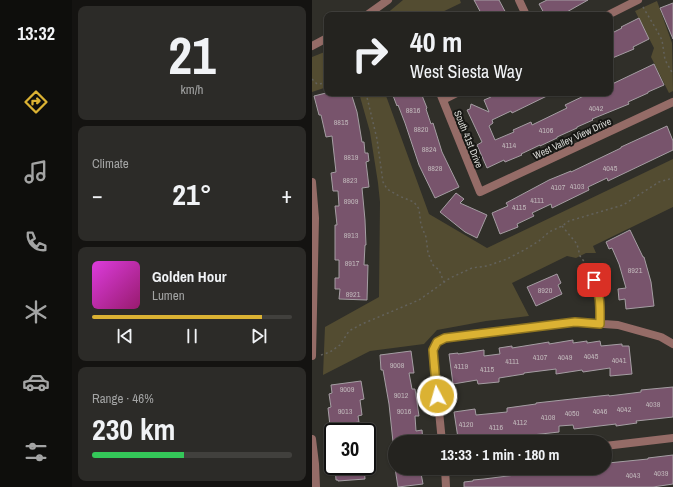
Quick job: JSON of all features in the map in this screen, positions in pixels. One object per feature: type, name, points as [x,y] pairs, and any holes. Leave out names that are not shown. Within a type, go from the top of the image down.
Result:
[{"type":"street","points":[[371,12],[388,0]]},
{"type":"street","points":[[519,0],[525,12]]},
{"type":"street","points":[[613,12],[637,0]]},
{"type":"street","points":[[312,46],[324,40]]},
{"type":"street","name":"South 41st Drive","points":[[441,97],[480,192]]},
{"type":"street","name":"West Valley View Drive","points":[[480,192],[673,102]]},
{"type":"street","points":[[312,182],[315,218],[313,278],[315,356]]},
{"type":"street","points":[[591,271],[599,292],[600,324]]},
{"type":"street","points":[[441,435],[433,350],[437,342],[445,338],[575,322],[618,325],[661,337],[673,344]]},
{"type":"street","points":[[612,445],[673,438]]},
{"type":"street","points":[[312,439],[316,487]]},
{"type":"street","points":[[445,475],[446,487]]},
{"type":"path","points":[[637,0],[642,5],[662,40],[665,60],[673,74]]},
{"type":"path","points":[[312,79],[317,84],[324,83]]},
{"type":"path","points":[[367,96],[377,139],[383,182],[387,189],[414,202],[419,209],[421,225],[426,237],[428,253],[434,265],[439,270],[444,282]]},
{"type":"path","points":[[315,356],[330,352],[340,344],[349,331],[419,300],[450,278],[472,268],[487,266],[507,259],[526,249],[539,241],[549,232],[569,221],[623,205],[659,182],[673,178]]},
{"type":"path","points":[[562,226],[577,244],[580,256],[591,271]]},
{"type":"shaded area","points":[[403,0],[460,0],[461,3],[442,12],[389,12]]},
{"type":"shaded area","points":[[657,1],[672,43],[673,91],[669,93],[651,57],[654,48],[635,11]]},
{"type":"shaded area","points":[[324,52],[324,88],[312,92],[312,57]]},
{"type":"shaded area","points":[[360,96],[386,96],[429,214],[487,248],[673,159],[673,207],[593,246],[596,253],[586,253],[576,258],[567,256],[512,283],[529,316],[486,321],[437,330],[424,344],[370,351],[323,375],[325,327],[379,297],[380,202],[370,132]]},
{"type":"building","points":[[474,0],[499,0],[505,12],[480,12]]},
{"type":"building","points":[[547,0],[588,0],[567,12],[543,12],[539,4]]},
{"type":"building","points":[[673,3],[673,39],[660,8]]},
{"type":"building","points":[[639,18],[649,39],[633,47],[634,49],[613,58],[613,32],[622,28],[621,27]]},
{"type":"building","points":[[654,64],[664,85],[628,102],[629,104],[592,119],[593,120],[557,138],[521,154],[522,155],[505,162],[504,160],[487,168],[477,145],[482,142],[467,110],[470,109],[471,104],[489,112],[484,100],[491,96],[547,96],[512,113],[511,111],[492,120],[493,123],[489,126],[495,140],[514,132],[513,130],[531,122],[532,125],[567,108],[565,105],[584,96],[613,96],[613,84]]},
{"type":"building","points":[[324,94],[324,96],[352,96],[357,112],[362,142],[364,142],[365,153],[368,153],[369,161],[366,162],[369,187],[362,188],[366,245],[364,265],[368,265],[367,300],[339,299],[340,289],[335,289],[335,278],[339,278],[339,260],[335,260],[335,225],[337,225],[335,206],[339,206],[338,191],[333,191],[331,173],[336,172],[332,136],[326,137],[321,115],[319,115],[314,96]]},
{"type":"building","points":[[393,96],[422,96],[442,152],[459,187],[435,198],[419,165],[405,123],[398,105],[397,106]]},
{"type":"building","points":[[667,126],[673,141],[673,150],[608,181],[607,178],[588,187],[589,190],[552,208],[551,204],[532,213],[534,216],[517,224],[518,227],[500,234],[492,213],[508,206],[506,203],[549,180],[571,172]]},
{"type":"building","points":[[456,193],[464,199],[460,203],[487,215],[477,238],[465,232],[440,212]]},
{"type":"building","points":[[630,230],[644,257],[651,282],[654,306],[626,309],[625,299],[619,300],[618,289],[626,288],[619,264],[612,248],[609,249],[606,242]]},
{"type":"building","points":[[557,274],[561,283],[558,285],[562,294],[536,306],[527,287]]},
{"type":"building","points":[[573,340],[573,343],[600,341],[601,346],[622,344],[622,346],[629,346],[632,374],[610,376],[610,368],[556,374],[556,369],[499,378],[499,382],[478,384],[477,380],[453,384],[449,354],[484,350],[484,356],[500,354],[499,348],[512,346],[512,348],[549,342],[549,344]]},
{"type":"building","points":[[411,351],[414,373],[409,373],[412,389],[415,389],[419,416],[415,416],[416,431],[422,430],[422,435],[392,435],[389,404],[383,370],[381,370],[380,355]]},
{"type":"building","points":[[361,381],[364,399],[360,400],[362,415],[358,416],[359,422],[330,423],[328,408],[331,407],[329,394],[332,393],[331,385]]},
{"type":"building","points":[[673,387],[673,417],[636,421],[637,423],[616,426],[616,424],[574,429],[573,425],[559,426],[559,432],[532,435],[458,435],[454,412],[475,409],[476,415],[507,412],[507,408],[536,403],[609,396],[641,392],[641,390]]},
{"type":"building","points":[[673,455],[673,484],[653,487],[464,487],[464,482],[516,475],[612,475],[612,463]]},
{"type":"building","points":[[336,475],[365,475],[365,479],[336,480]]},
{"type":"building","points":[[396,475],[421,475],[423,484],[398,487]]},
{"type":"route","points":[[437,396],[433,350],[437,342],[445,338],[575,322],[600,324],[600,303],[598,290],[594,280]]}]
